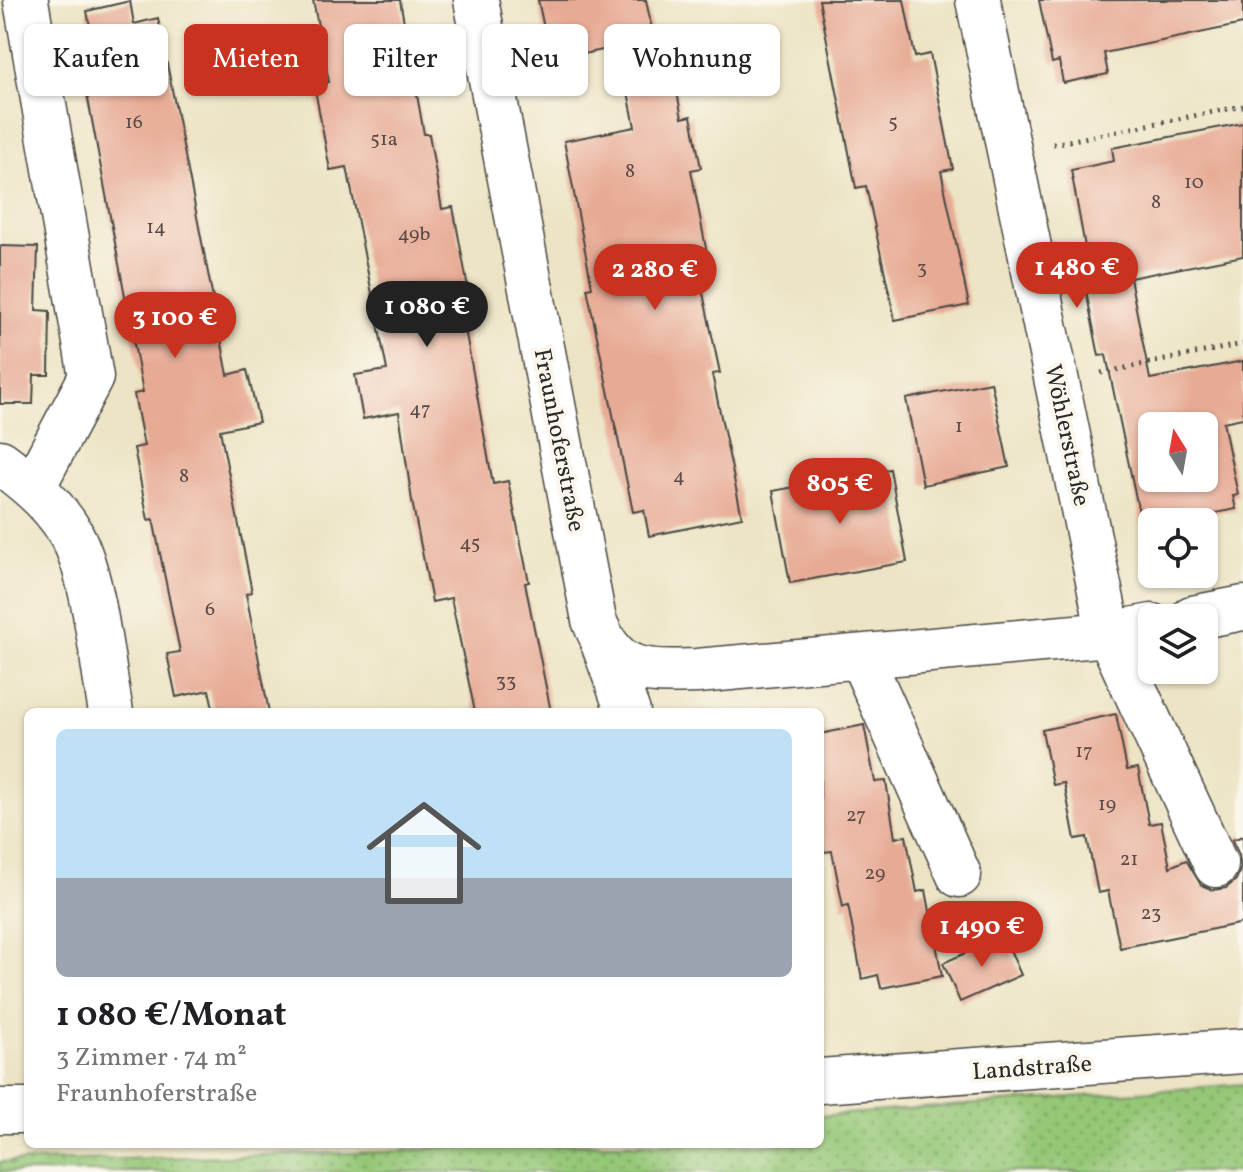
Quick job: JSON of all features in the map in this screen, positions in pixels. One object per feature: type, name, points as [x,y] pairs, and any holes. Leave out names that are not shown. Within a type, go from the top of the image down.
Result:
[{"type":"street","name":"Fraunhoferstraße","points":[[476,0],[594,620],[627,708]]},
{"type":"street","name":"Wöhlerstraße","points":[[978,0],[1109,634]]},
{"type":"street","points":[[26,1],[91,377],[16,474],[55,511],[75,542],[82,562],[110,708]]},
{"type":"street","points":[[1218,613],[1243,608]]},
{"type":"street","points":[[603,643],[617,658],[634,668],[656,672],[697,671],[1109,634],[1138,629]]},
{"type":"street","points":[[1109,634],[1216,865]]},
{"type":"street","points":[[861,657],[959,875]]},
{"type":"street","name":"Landstraße","points":[[824,1081],[1243,1051]]},
{"type":"street","points":[[0,1111],[24,1111]]},
{"type":"path","points":[[1009,153],[1243,106]]},
{"type":"path","points":[[1057,381],[1243,344]]},
{"type":"green space","points":[[1243,1084],[1243,1172],[0,1172],[0,1162],[388,1152],[434,1148],[824,1148],[824,1116]]},
{"type":"building","points":[[313,0],[400,0],[404,24],[344,24],[344,96],[417,96],[424,134],[429,134],[442,209],[453,207],[469,293],[459,295],[493,484],[508,481],[550,708],[474,708],[451,598],[432,602],[412,501],[399,412],[363,419],[355,375],[387,370],[347,167],[330,170],[316,96],[328,96],[328,24],[318,24]]},
{"type":"building","points":[[538,0],[646,0],[651,24],[604,24],[604,50],[588,53],[588,24],[543,24]]},
{"type":"building","points":[[819,0],[904,0],[915,57],[930,54],[953,169],[941,171],[969,305],[895,320],[866,186],[856,188]]},
{"type":"building","points":[[1039,0],[1243,0],[1243,24],[1104,53],[1108,74],[1063,83],[1059,61],[1052,63]]},
{"type":"building","points":[[130,1],[134,24],[89,24],[87,11]]},
{"type":"building","points":[[158,18],[159,24],[134,24]]},
{"type":"building","points":[[168,69],[228,375],[247,370],[259,422],[220,430],[252,592],[246,594],[268,708],[213,708],[209,690],[176,697],[167,654],[180,652],[153,519],[148,520],[134,448],[144,446],[134,394],[143,392],[87,96],[168,96]]},
{"type":"building","points":[[629,96],[678,96],[682,118],[691,116],[701,168],[691,170],[709,264],[697,265],[720,373],[712,374],[742,517],[649,536],[644,510],[633,512],[587,288],[592,287],[564,141],[635,127]]},
{"type":"building","points":[[1243,123],[1243,256],[1130,278],[1150,379],[1243,361],[1243,418],[1223,422],[1238,495],[1233,496],[1236,509],[1218,512],[1218,508],[1138,508],[1106,355],[1099,356],[1084,281],[1091,280],[1071,170],[1114,161],[1112,148]]},
{"type":"building","points":[[0,246],[38,247],[36,310],[50,311],[49,375],[34,375],[33,404],[0,404]]},
{"type":"building","points":[[991,382],[1009,467],[923,485],[906,399]]},
{"type":"building","points":[[890,469],[907,562],[790,583],[773,491]]},
{"type":"building","points":[[1116,714],[1127,770],[1138,768],[1149,824],[1161,822],[1170,867],[1186,860],[1201,885],[1213,890],[1226,888],[1236,880],[1241,868],[1232,840],[1243,836],[1243,923],[1120,948],[1108,891],[1098,893],[1087,837],[1075,839],[1064,783],[1053,785],[1042,730]]},
{"type":"building","points":[[864,725],[875,782],[886,781],[895,838],[906,836],[917,892],[926,890],[942,976],[881,988],[878,975],[862,979],[848,905],[843,907],[832,851],[824,852],[824,733]]},
{"type":"building","points":[[1004,936],[1021,975],[960,1002],[943,963]]}]
